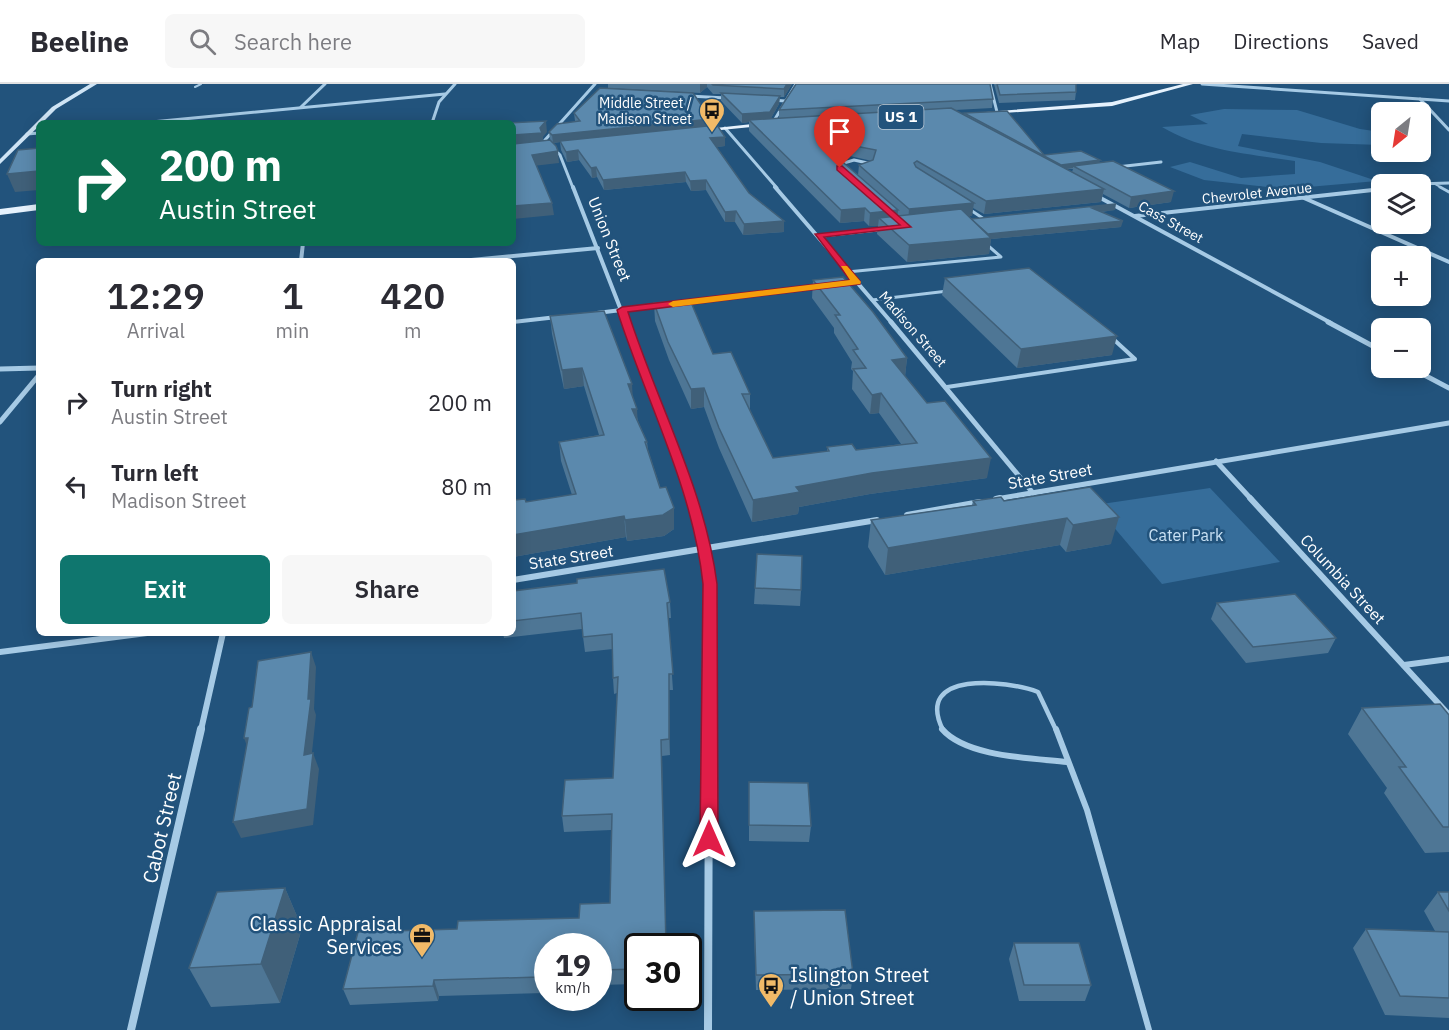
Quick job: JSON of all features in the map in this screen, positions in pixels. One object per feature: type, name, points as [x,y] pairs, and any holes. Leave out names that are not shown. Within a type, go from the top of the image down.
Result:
[{"type":"main road","points":[[42,120],[54,108],[94,84]]},
{"type":"main road","points":[[975,113],[1112,104],[1190,84]]},
{"type":"main road","points":[[691,131],[780,124]]},
{"type":"main road","points":[[0,162],[36,125]]},
{"type":"main road","points":[[542,148],[564,145]]},
{"type":"main road","points":[[0,212],[36,207]]},
{"type":"street","points":[[301,107],[325,84]]},
{"type":"street","points":[[433,120],[435,109],[454,84]]},
{"type":"street","points":[[552,147],[545,140],[595,84]]},
{"type":"street","points":[[772,124],[796,84]]},
{"type":"street","points":[[990,84],[997,112]]},
{"type":"street","points":[[1202,84],[1449,101]]},
{"type":"street","points":[[589,90],[596,91]]},
{"type":"street","points":[[171,120],[445,94]]},
{"type":"street","points":[[681,95],[726,98]]},
{"type":"street","points":[[1420,99],[1449,129]]},
{"type":"street","points":[[771,100],[785,101]]},
{"type":"street","name":"Madison Street","points":[[725,128],[768,181],[947,387],[1033,493]]},
{"type":"street","points":[[27,134],[36,133]]},
{"type":"street","name":"Union Street","points":[[552,147],[560,155],[622,310],[637,358],[690,492],[706,550],[710,584],[708,1030]]},
{"type":"street","points":[[840,168],[837,165],[843,161],[860,160],[872,164],[869,170]]},
{"type":"street","points":[[1116,167],[1161,162]]},
{"type":"street","points":[[1433,183],[1449,183]]},
{"type":"street","name":"Cass Street","points":[[1085,189],[1371,345]]},
{"type":"street","name":"Chevrolet Avenue","points":[[1135,216],[1371,190]]},
{"type":"street","points":[[1303,198],[1449,262]]},
{"type":"street","points":[[1098,206],[1113,204]]},
{"type":"street","points":[[973,221],[996,218]]},
{"type":"street","points":[[818,236],[884,229]]},
{"type":"street","points":[[493,258],[598,248]]},
{"type":"street","points":[[847,284],[856,282]]},
{"type":"street","points":[[680,303],[826,286]]},
{"type":"street","points":[[593,313],[669,304]]},
{"type":"street","points":[[516,322],[559,317]]},
{"type":"street","points":[[0,369],[36,368]]},
{"type":"street","points":[[1430,378],[1449,388]]},
{"type":"street","points":[[0,422],[36,379]]},
{"type":"street","name":"State Street","points":[[896,517],[1449,423]]},
{"type":"street","name":"Columbia Street","points":[[1216,461],[1449,715]]},
{"type":"street","name":"State Street","points":[[516,580],[885,519]]},
{"type":"street","points":[[0,652],[124,636]]},
{"type":"street","name":"Cabot Street","points":[[131,1030],[222,636]]},
{"type":"street","points":[[1404,665],[1449,659]]},
{"type":"lane","points":[[195,87],[201,84]]},
{"type":"lane","points":[[1433,183],[1449,192]]},
{"type":"lane","points":[[961,204],[984,219]]},
{"type":"lane","points":[[847,272],[1001,257],[977,236]]},
{"type":"lane","points":[[872,300],[953,290]]},
{"type":"lane","points":[[947,387],[1135,359],[1132,354],[1106,334]]},
{"type":"lane","points":[[1067,762],[987,752],[964,743],[943,731],[936,717],[937,703],[948,690],[971,681],[1018,684],[1038,692],[1049,711],[1067,762],[1088,810],[1149,1030]]},
{"type":"green space","points":[[1224,109],[1297,110],[1371,131],[1371,145],[1321,143],[1242,134],[1238,146],[1320,162],[1371,179],[1371,182],[1285,189],[1204,180],[1170,167],[1190,162],[1241,178],[1295,174],[1295,161],[1210,146],[1177,135],[1162,127],[1208,124],[1190,115]]},
{"type":"green space","name":"Cater Park","points":[[1210,488],[1280,562],[1162,584],[1095,505]]},
{"type":"building","points":[[712,84],[787,84],[784,89]]},
{"type":"building","points":[[796,84],[990,84],[993,99],[779,110]]},
{"type":"building","points":[[997,84],[1076,84],[1076,92],[1000,95]]},
{"type":"building","points":[[600,88],[693,93],[711,119],[552,135],[549,132],[557,124],[580,121],[574,113]]},
{"type":"building","points":[[721,93],[780,96],[770,112],[742,114]]},
{"type":"building","points":[[951,108],[1104,189],[986,201],[917,161],[914,163],[916,167],[974,203],[909,209],[859,165],[873,160],[876,150],[850,145],[837,149],[838,158],[898,210],[870,213],[865,208],[841,210],[749,120]]},
{"type":"building","points":[[1007,111],[1044,155],[1081,151],[1100,160],[1061,165],[964,113]]},
{"type":"building","points":[[546,121],[540,128],[542,133],[516,135],[516,123]]},
{"type":"building","points":[[717,125],[725,137],[710,138],[749,193],[784,221],[744,224],[736,211],[725,212],[706,180],[690,181],[685,172],[603,180],[596,167],[591,168],[578,150],[566,152],[560,141]]},
{"type":"building","points":[[550,140],[556,146],[558,151],[532,155],[552,203],[516,206],[516,144]]},
{"type":"building","points":[[36,148],[36,171],[7,174],[18,150]]},
{"type":"building","points":[[1113,161],[1174,191],[1131,197],[1073,166]]},
{"type":"building","points":[[1116,204],[1092,208],[1123,221],[988,234],[971,219]]},
{"type":"building","points":[[961,209],[991,238],[909,245],[879,218]]},
{"type":"building","points":[[1029,268],[1117,336],[1021,349],[945,278]]},
{"type":"building","points":[[843,277],[873,312],[907,358],[892,360],[927,403],[945,401],[991,458],[872,473],[796,487],[800,492],[753,500],[719,428],[704,388],[691,389],[668,342],[654,303],[690,300],[713,354],[731,352],[750,394],[742,394],[773,458],[829,451],[827,447],[852,444],[856,450],[917,443],[881,393],[872,395],[853,369],[866,368],[853,350],[858,349],[835,315],[840,315],[813,280]]},
{"type":"building","points":[[604,311],[632,384],[628,384],[637,409],[632,409],[647,442],[645,442],[660,488],[666,487],[674,508],[663,515],[625,520],[624,516],[516,534],[516,500],[525,499],[526,502],[576,494],[559,442],[604,435],[582,368],[562,370],[550,316]]},
{"type":"building","points":[[1090,487],[1119,517],[1073,525],[1067,518],[888,548],[871,520],[976,505],[973,501],[1001,497],[1004,501]]},
{"type":"building","points":[[757,554],[802,556],[801,590],[755,588]]},
{"type":"building","points":[[664,569],[670,602],[667,603],[673,674],[669,674],[669,739],[661,740],[666,933],[624,933],[624,969],[612,970],[612,933],[534,933],[534,977],[434,980],[433,986],[343,989],[358,932],[457,929],[458,921],[579,918],[580,904],[610,903],[612,814],[562,816],[565,780],[613,778],[618,677],[613,678],[612,634],[583,637],[581,613],[516,621],[516,591],[577,583],[577,579]]},
{"type":"building","points":[[1295,594],[1336,638],[1253,647],[1217,603]]},
{"type":"building","points":[[311,652],[308,699],[311,699],[304,755],[313,753],[307,809],[233,822],[248,738],[244,738],[249,708],[252,707],[258,661]]},
{"type":"building","points":[[1440,704],[1449,715],[1449,827],[1443,827],[1399,767],[1406,767],[1362,708]]},
{"type":"building","points":[[749,782],[808,783],[811,826],[749,825]]},
{"type":"building","points":[[285,888],[261,964],[189,968],[217,892]]},
{"type":"building","points":[[1438,892],[1449,892],[1449,911]]},
{"type":"building","points":[[845,910],[853,974],[756,975],[754,911]]},
{"type":"building","points":[[1366,929],[1449,932],[1449,998],[1400,996]]},
{"type":"building","points":[[1014,943],[1079,943],[1091,985],[1024,985]]},
{"type":"slow traffic","points":[[673,304],[856,282],[844,268]]},
{"type":"place","name":"Middle Street / Madison Street","points":[[712,134]]},
{"type":"place","name":"Classic Appraisal Services","points":[[422,959]]},
{"type":"place","name":"Islington Street / Union Street","points":[[771,1009]]},
{"type":"route","points":[[709,839],[710,584],[706,550],[690,492],[637,358],[622,310],[856,282],[818,236],[907,227],[840,168]]}]
